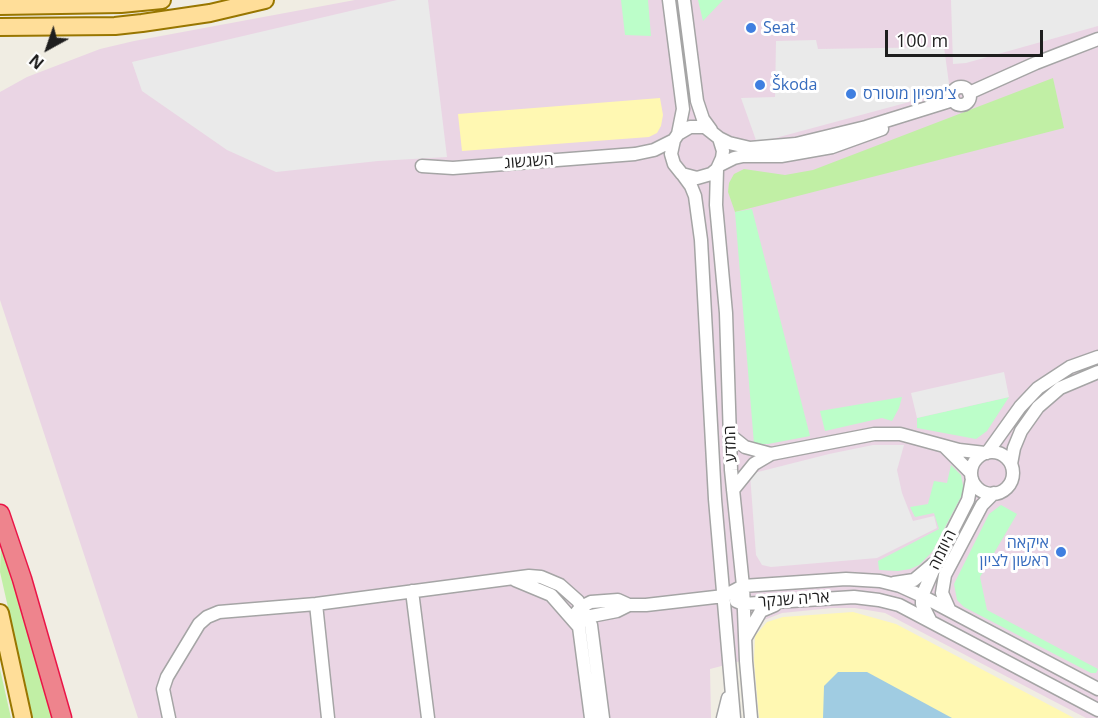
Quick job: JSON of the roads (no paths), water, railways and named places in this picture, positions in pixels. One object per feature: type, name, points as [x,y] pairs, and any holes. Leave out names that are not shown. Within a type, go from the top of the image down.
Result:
[{"type":"highway","points":[[0,514],[22,579],[63,718]]},
{"type":"main road","points":[[0,6],[162,0]]},
{"type":"main road","points":[[0,27],[115,26],[210,13],[265,0]]},
{"type":"main road","points":[[0,613],[23,718]]},
{"type":"street","points":[[669,0],[683,109],[671,154],[678,169],[697,178],[704,177],[718,167],[743,156],[781,156],[832,147],[875,133],[918,112]]},
{"type":"street","points":[[684,0],[697,101],[703,119],[715,134],[723,151],[718,167]]},
{"type":"street","points":[[676,137],[690,127],[698,126],[740,146],[779,147],[814,141],[953,100],[957,104],[966,104],[969,100],[969,93],[1036,63],[1098,39]]},
{"type":"street","name":"השגשוג","points":[[422,166],[453,168],[635,154],[654,150],[676,137]]},
{"type":"street","name":"השגשוג","points":[[635,154],[657,156],[678,169]]},
{"type":"street","name":"המדע","points":[[718,167],[716,205],[727,321],[733,490],[743,586],[751,718]]},
{"type":"street","name":"המדע","points":[[678,169],[691,186],[695,196],[701,240],[715,499],[734,718]]},
{"type":"street","points":[[972,476],[975,461],[986,453],[1020,407],[1038,388],[1070,367],[1098,357]]},
{"type":"street","points":[[942,445],[972,476],[975,485],[983,492],[994,493],[1004,490],[1009,485],[1013,474],[1011,464],[1014,448],[1021,431],[1038,407],[1060,388],[1098,372]]},
{"type":"street","points":[[733,490],[754,464],[771,454],[889,433],[917,437],[959,450],[998,453],[1011,464]]},
{"type":"street","points":[[730,435],[745,447],[771,454]]},
{"type":"street","name":"היוזמה","points":[[922,596],[968,500],[972,476]]},
{"type":"street","name":"היוזמה","points":[[949,609],[942,593],[945,575],[979,511],[994,493]]},
{"type":"street","points":[[890,583],[914,580],[938,559]]},
{"type":"street","points":[[740,564],[753,578],[777,584]]},
{"type":"street","points":[[169,718],[164,699],[165,683],[199,624],[207,617],[219,612],[316,604],[511,578],[541,577],[560,585],[584,613],[591,625],[603,718]]},
{"type":"street","points":[[511,578],[551,595],[579,627],[591,718]]},
{"type":"street","name":"אריה שנקר","points":[[724,596],[743,586],[846,579],[890,583],[949,609],[1098,689]]},
{"type":"street","points":[[412,591],[428,718]]},
{"type":"street","points":[[572,618],[584,613],[618,611],[628,605],[724,596]]},
{"type":"street","name":"אריה שנקר","points":[[724,596],[743,604],[837,597],[869,598],[899,605],[1098,710]]},
{"type":"street","points":[[922,596],[922,604],[930,620]]},
{"type":"street","points":[[745,638],[761,611],[783,601]]},
{"type":"street","points":[[316,604],[328,718]]},
{"type":"street","points":[[723,718],[731,688]]},
{"type":"water","points":[[838,672],[867,672],[952,718],[823,718],[824,686]]},
{"type":"place","name":"Seat","points":[[751,28]]},
{"type":"place","name":"Škoda","points":[[760,85]]},
{"type":"place","name":"צ'מפיון מוטורס","points":[[851,94]]},
{"type":"place","name":"איקאה ראשון לציון","points":[[1061,552]]}]
